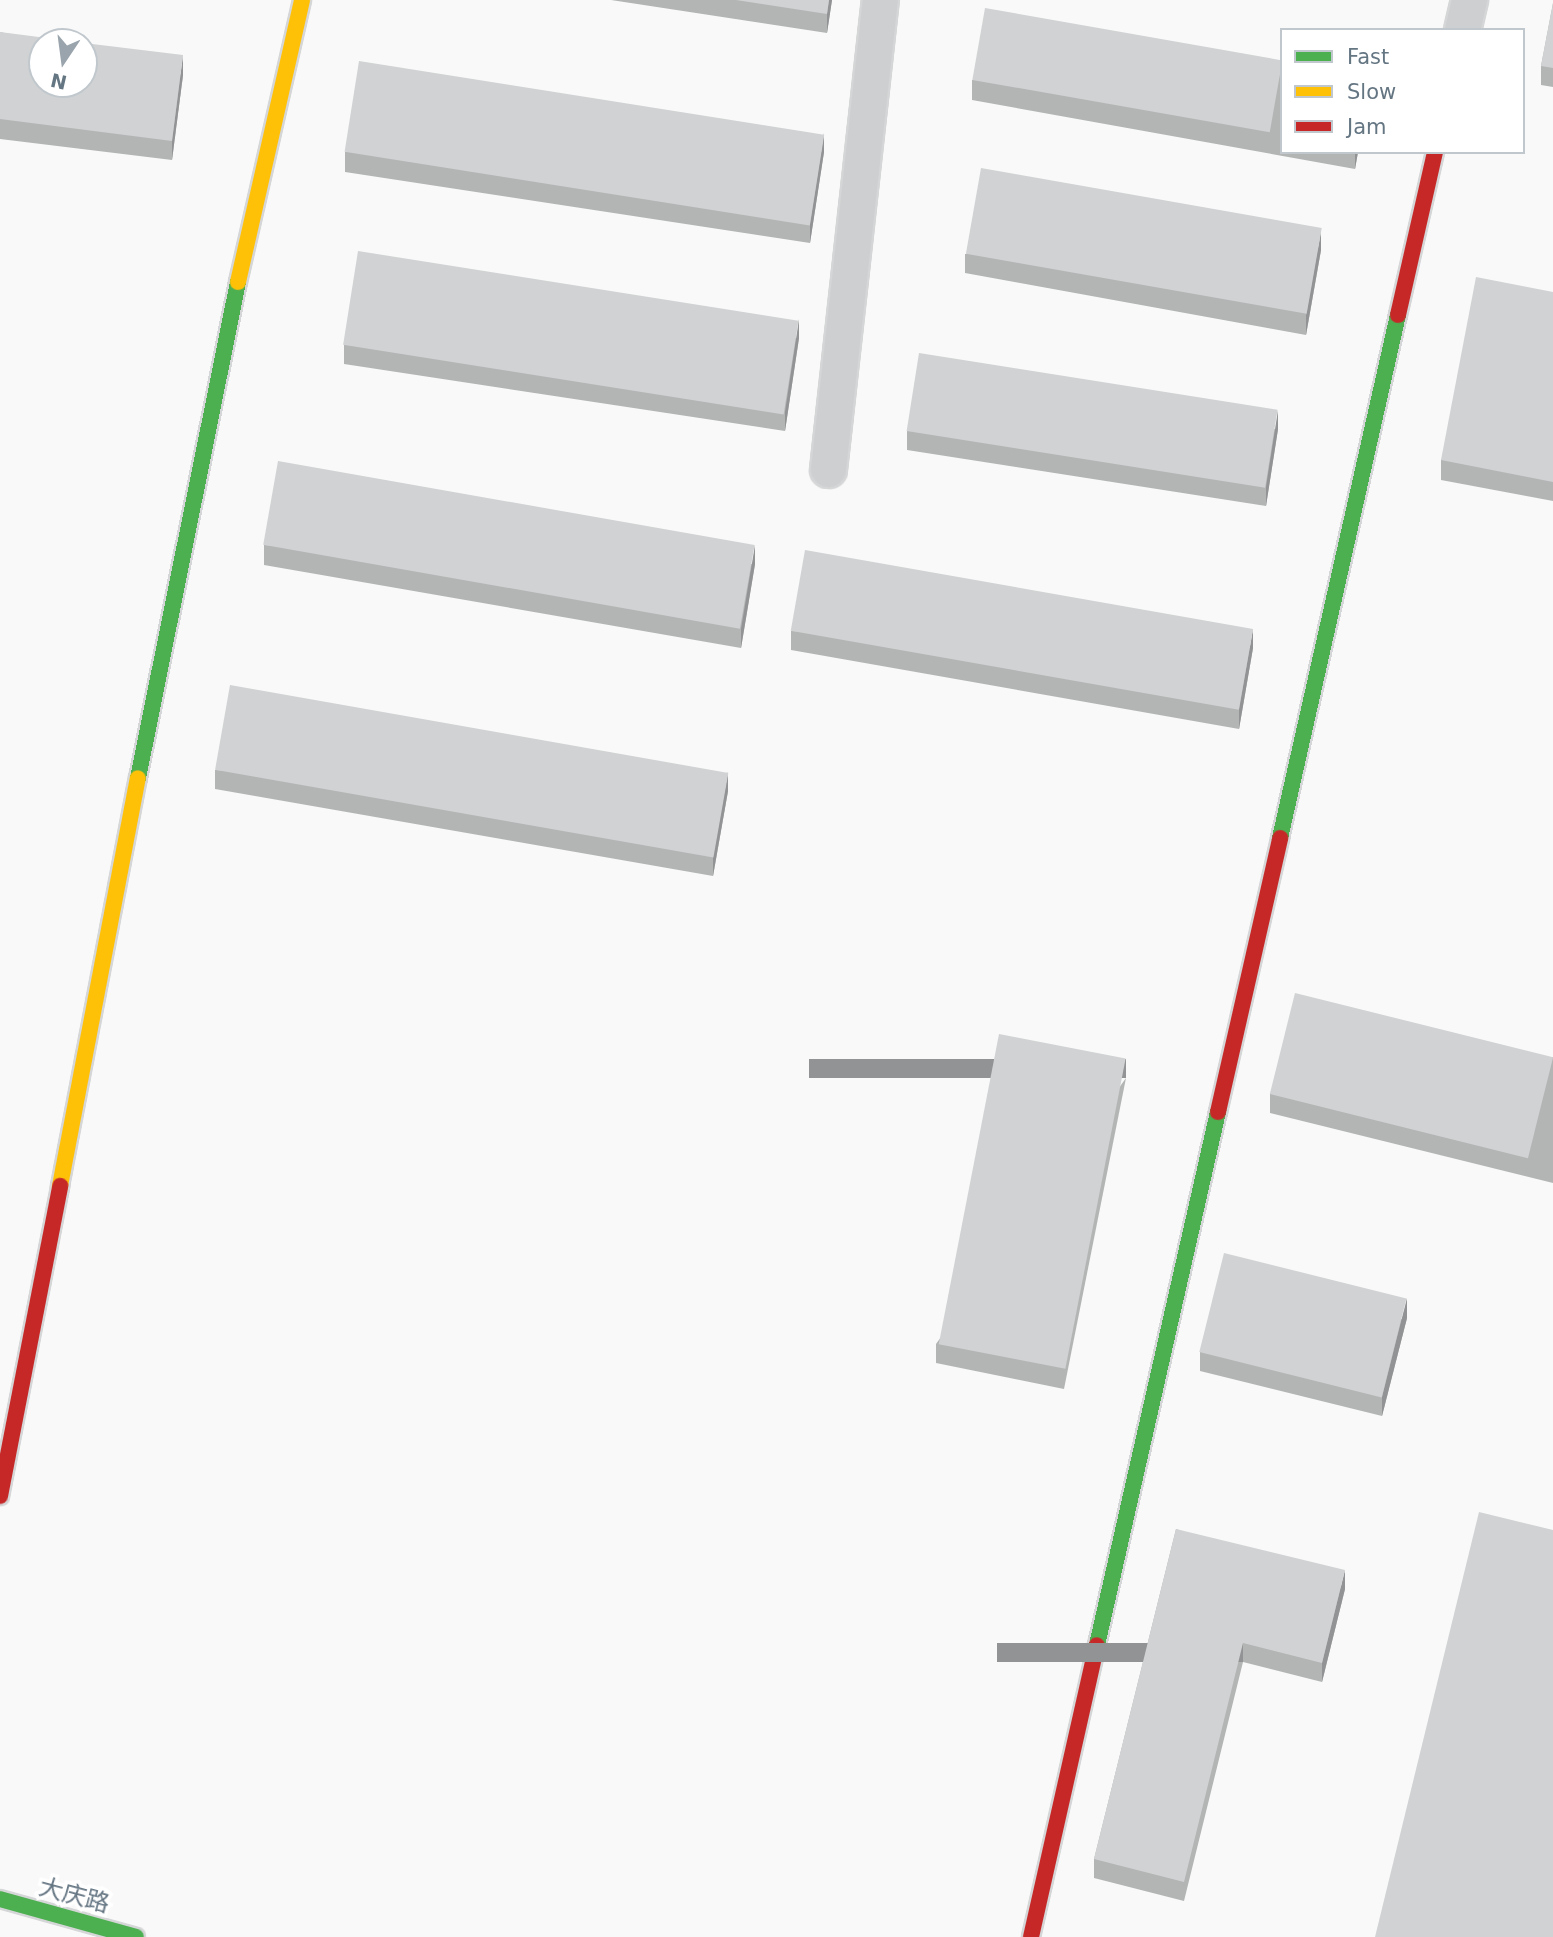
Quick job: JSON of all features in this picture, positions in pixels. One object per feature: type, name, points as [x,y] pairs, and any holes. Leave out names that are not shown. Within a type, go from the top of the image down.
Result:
[{"type":"street","points":[[0,1496],[205,430],[302,0]]},
{"type":"street","points":[[828,469],[880,0]]},
{"type":"street","points":[[1462,28],[1469,0]]},
{"type":"street","points":[[1031,1937],[1435,154]]},
{"type":"street","name":"大庆路","points":[[0,1899],[136,1937]]},
{"type":"building","points":[[736,0],[829,0],[827,14]]},
{"type":"building","points":[[1553,3],[1553,68],[1541,66]]},
{"type":"building","points":[[985,8],[1280,60],[1270,132],[972,80]]},
{"type":"building","points":[[0,32],[28,36],[28,98],[98,98],[98,45],[183,55],[172,141],[0,119]]},
{"type":"building","points":[[359,61],[824,135],[810,226],[345,152]]},
{"type":"building","points":[[981,168],[1322,228],[1307,314],[966,254]]},
{"type":"building","points":[[358,251],[799,321],[784,415],[343,345]]},
{"type":"building","points":[[1476,277],[1553,292],[1553,482],[1441,460]]},
{"type":"building","points":[[919,353],[1278,410],[1265,488],[907,431]]},
{"type":"building","points":[[278,461],[755,545],[740,629],[263,545]]},
{"type":"building","points":[[805,550],[1253,629],[1239,710],[791,631]]},
{"type":"building","points":[[230,685],[728,773],[713,858],[215,770]]},
{"type":"building","points":[[1295,993],[1553,1057],[1528,1158],[1270,1094]]},
{"type":"building","points":[[999,1034],[1126,1059],[1065,1369],[939,1344]]},
{"type":"building","points":[[1224,1253],[1406,1298],[1382,1397],[1199,1352]]},
{"type":"building","points":[[1479,1512],[1553,1530],[1553,1937],[1375,1937]]},
{"type":"building","points":[[1176,1529],[1345,1570],[1322,1663],[1243,1643],[1184,1882],[1094,1859]]},
{"type":"traffic: fast","points":[[138,778],[238,282]]},
{"type":"traffic: fast","points":[[1280,838],[1398,315]]},
{"type":"traffic: fast","points":[[1097,1645],[1218,1112]]},
{"type":"traffic: fast","points":[[0,1899],[136,1937]]},
{"type":"traffic: slow","points":[[238,282],[302,0]]},
{"type":"traffic: slow","points":[[60,1186],[138,778]]},
{"type":"traffic: jam","points":[[1398,315],[1435,154]]},
{"type":"traffic: jam","points":[[1218,1112],[1280,838]]},
{"type":"traffic: jam","points":[[0,1496],[60,1186]]},
{"type":"traffic: jam","points":[[1031,1937],[1097,1645]]}]
